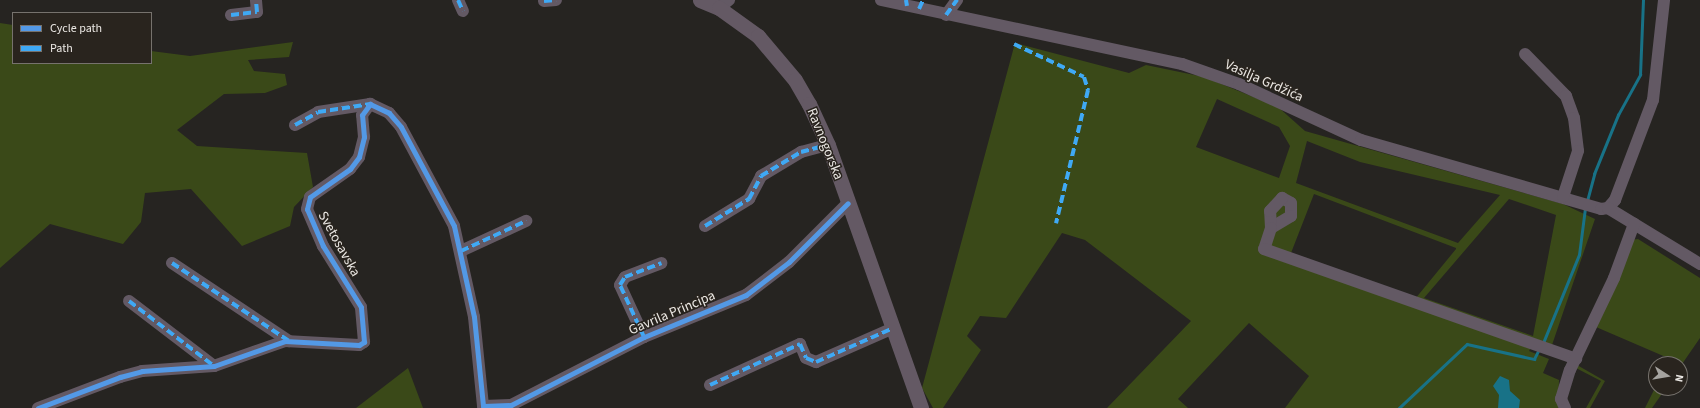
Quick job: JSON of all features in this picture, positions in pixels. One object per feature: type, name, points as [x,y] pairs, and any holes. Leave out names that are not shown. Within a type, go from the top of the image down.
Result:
[{"type":"main road","name":"Ravnogorska","points":[[700,0],[724,4],[774,53],[809,104],[828,145],[891,329],[921,408]]},
{"type":"street","points":[[231,15],[257,12],[256,0]]},
{"type":"street","name":"Vasilja Grdžića","points":[[881,0],[914,4],[946,15],[1182,64],[1239,84],[1361,140],[1594,207],[1608,208]]},
{"type":"street","points":[[946,15],[957,0]]},
{"type":"street","points":[[1664,0],[1653,100],[1634,156],[1616,200],[1608,208],[1700,264]]},
{"type":"street","points":[[1525,54],[1566,96],[1574,118],[1578,151],[1565,198]]},
{"type":"street","points":[[295,125],[318,112],[370,104],[389,113],[401,127],[424,165],[454,226],[461,251],[474,317],[483,407]]},
{"type":"street","name":"Svetosavska","points":[[38,408],[142,371],[214,366],[255,350],[290,341],[359,345],[364,342],[361,307],[323,246],[307,209],[310,198],[350,169],[359,157],[364,138],[362,115],[370,104]]},
{"type":"street","points":[[705,226],[749,199],[761,176],[777,165],[801,152],[828,145]]},
{"type":"street","name":"Gavrila Principa","points":[[483,407],[511,405],[644,337],[746,295],[789,262],[848,203]]},
{"type":"street","points":[[461,251],[526,221]]},
{"type":"street","points":[[1565,408],[1562,399],[1576,359],[1614,278],[1634,224]]},
{"type":"street","points":[[1271,228],[1264,249],[1576,359]]},
{"type":"street","points":[[172,263],[290,341]]},
{"type":"street","name":"Gavrila Principa","points":[[644,337],[620,285],[625,277],[661,263]]},
{"type":"street","points":[[129,301],[214,366]]},
{"type":"street","points":[[710,385],[800,344],[806,358],[816,362],[891,329]]},
{"type":"green space","points":[[0,23],[12,25],[12,64],[152,64],[152,51],[190,56],[293,42],[289,57],[248,60],[254,71],[285,74],[287,85],[265,93],[224,94],[177,130],[197,146],[307,153],[313,187],[294,207],[290,226],[242,246],[191,189],[145,193],[141,222],[123,244],[50,224],[0,268]]},
{"type":"green space","points":[[1015,43],[1129,73],[1146,65],[1204,77],[1278,107],[1305,131],[1563,204],[1595,219],[1552,345],[1536,340],[1529,351],[1549,359],[1543,373],[1559,380],[1558,408],[1285,408],[1309,376],[1249,323],[1178,399],[1188,408],[1107,408],[1191,321],[1085,240],[1062,233],[1006,318],[980,316],[967,336],[981,350],[943,408],[933,408],[922,388]],"holes":[[[1217,99],[1279,127],[1290,146],[1279,178],[1196,147]],[[1307,141],[1360,162],[1500,195],[1458,243],[1296,183]],[[1314,194],[1456,248],[1415,299],[1291,253]],[[1509,199],[1556,215],[1533,336],[1424,298]]]},
{"type":"green space","points":[[1638,239],[1700,278],[1700,338],[1688,356],[1663,356],[1596,327],[1577,365],[1605,381],[1590,408],[1586,408],[1601,381],[1574,367],[1631,240]]},
{"type":"green space","points":[[408,368],[423,408],[356,408]]},
{"type":"green space","points":[[1651,396],[1660,396],[1652,408],[1645,408]]},
{"type":"water","points":[[1500,376],[1509,380],[1510,391],[1520,400],[1519,408],[1498,408],[1499,395],[1493,386]]},
{"type":"waterway","points":[[1587,201],[1594,174],[1618,115],[1640,75],[1643,0]]},
{"type":"waterway","points":[[1543,343],[1579,255],[1585,208]]},
{"type":"waterway","points":[[1399,408],[1467,344],[1534,359],[1539,349]]},
{"type":"marked path","points":[[231,15],[257,12],[256,0]]},
{"type":"marked path","points":[[458,0],[463,11]]},
{"type":"marked path","points":[[544,1],[556,0]]},
{"type":"marked path","points":[[906,0],[907,6]]},
{"type":"marked path","points":[[919,9],[923,0]]},
{"type":"marked path","points":[[946,15],[957,0]]},
{"type":"marked path","points":[[1014,44],[1084,77],[1088,90],[1056,223]]},
{"type":"marked path","points":[[295,125],[318,112],[370,104]]},
{"type":"marked path","points":[[705,226],[749,199],[761,176],[801,152],[828,145]]},
{"type":"marked path","points":[[461,251],[526,221]]},
{"type":"marked path","points":[[172,263],[289,341]]},
{"type":"marked path","points":[[644,337],[620,285],[625,277],[661,263]]},
{"type":"marked path","points":[[129,301],[214,366]]},
{"type":"marked path","points":[[710,385],[800,344],[806,358],[816,362],[891,329]]},
{"type":"cycle path","points":[[38,408],[120,377],[142,371],[214,366],[285,341],[359,345],[364,342],[361,307],[323,246],[307,209],[310,197],[350,169],[359,157],[364,137],[362,115],[370,104],[389,113],[401,127],[454,226],[474,317],[483,406],[511,405],[644,337],[746,295],[789,262],[848,203]]}]
